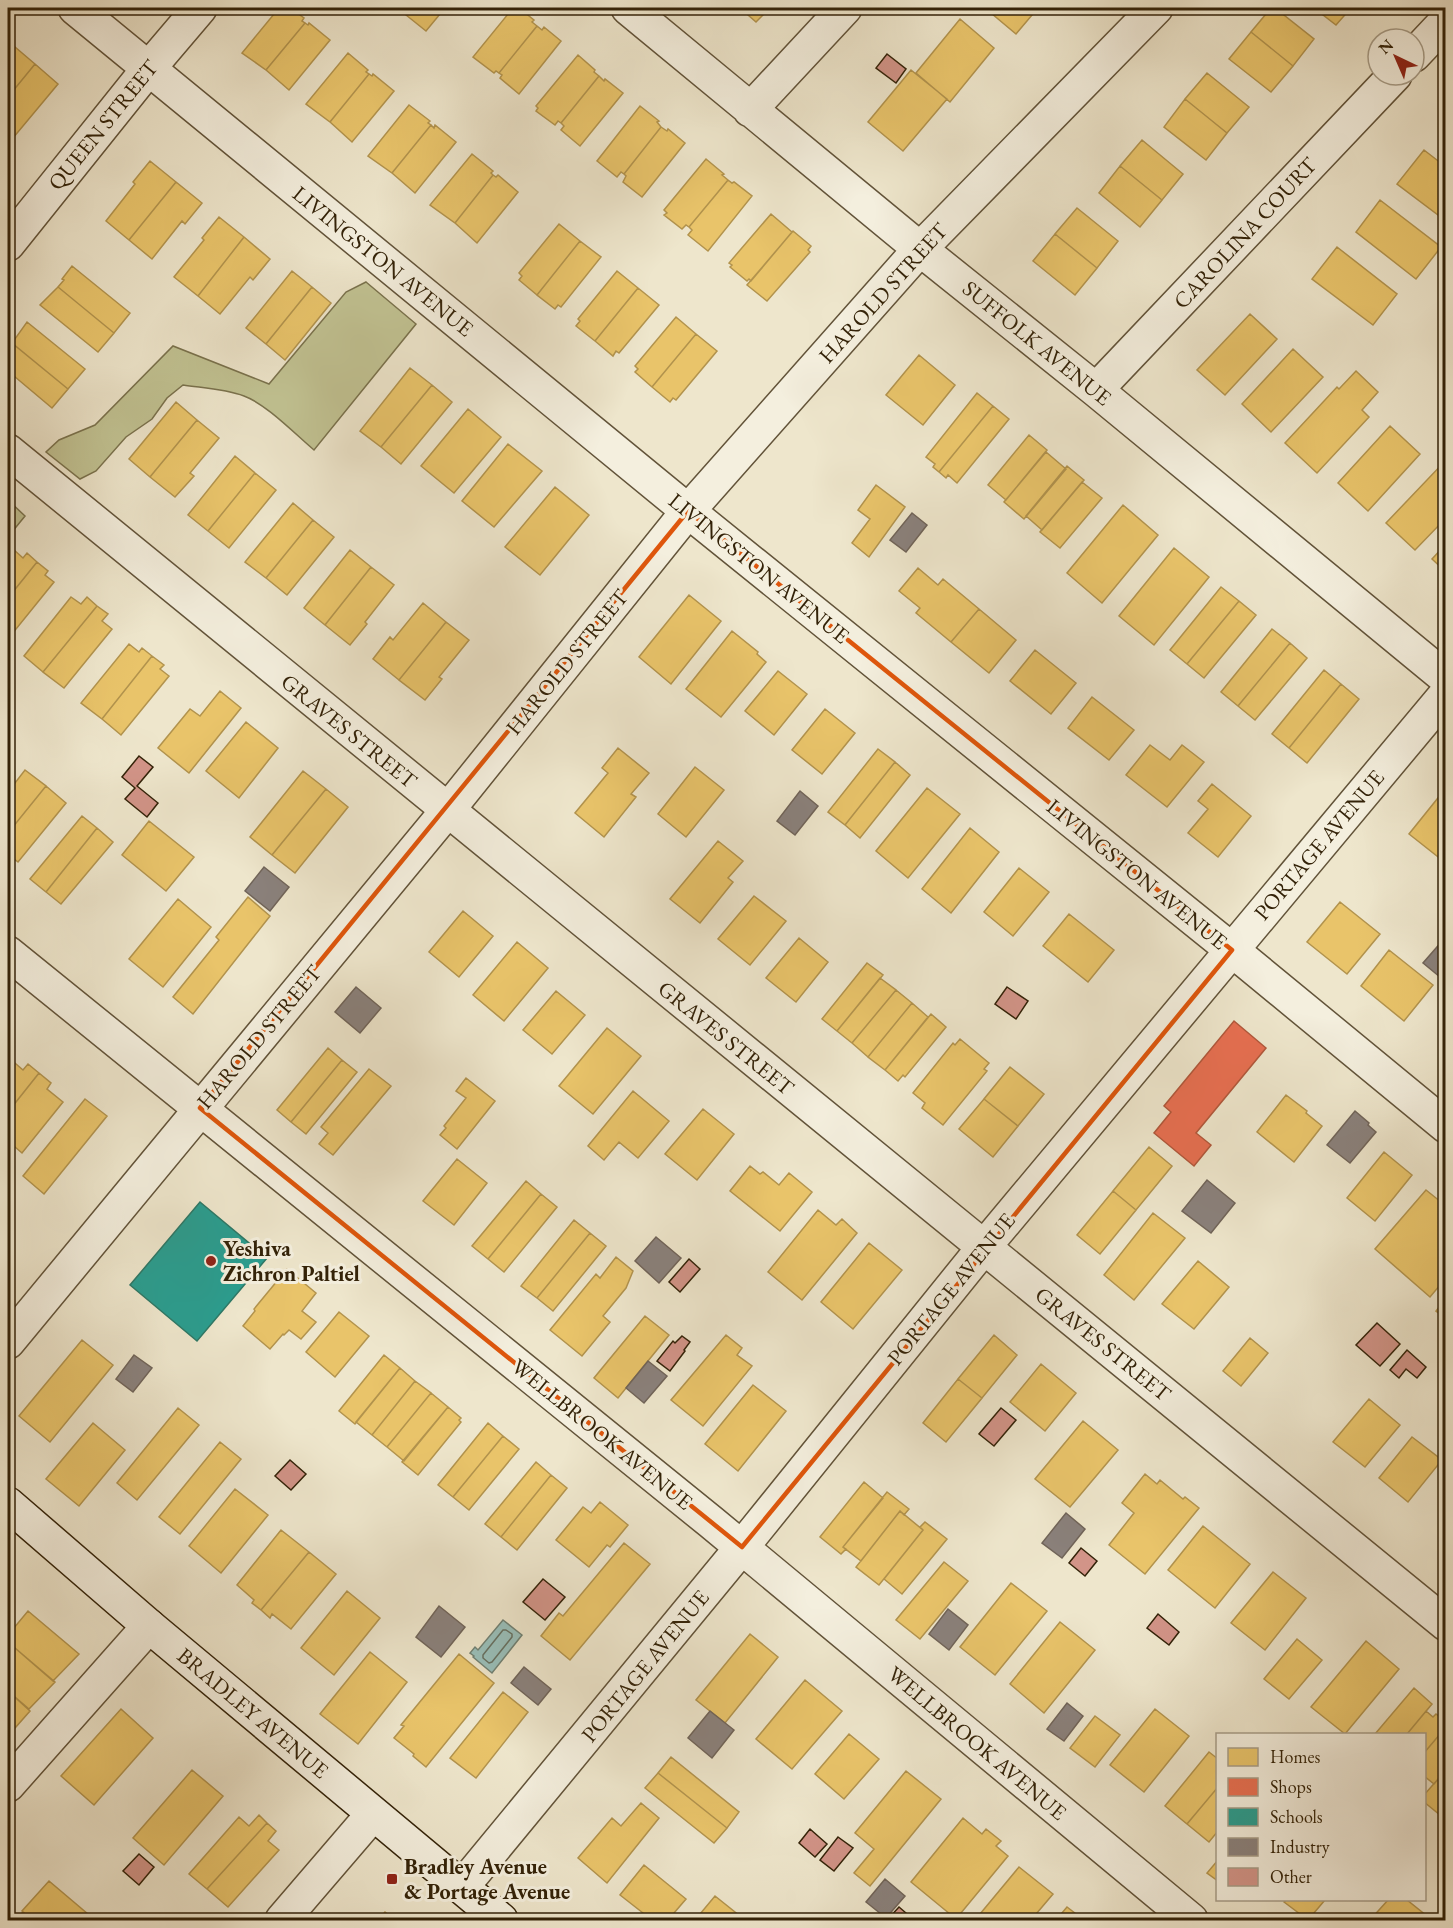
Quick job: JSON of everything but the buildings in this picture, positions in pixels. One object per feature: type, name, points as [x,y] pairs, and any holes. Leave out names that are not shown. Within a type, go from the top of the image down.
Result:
[{"type":"street","name":"LIVINGSTON AVENUE","points":[[75,8],[688,511],[1232,950],[1446,1126]]},
{"type":"street","name":"QUEEN STREET","points":[[8,244],[200,8]]},
{"type":"street","name":"SUFFOLK AVENUE","points":[[628,8],[1446,678]]},
{"type":"street","points":[[750,110],[845,8]]},
{"type":"street","name":"HAROLD STREET","points":[[8,1342],[447,811],[688,511],[921,249],[1156,8]]},
{"type":"street","points":[[1426,42],[1446,21]]},
{"type":"street","name":"CAROLINA COURT","points":[[1096,390],[1384,87]]},
{"type":"street","name":"GRAVES STREET","points":[[8,451],[1446,1624]]},
{"type":"street","name":"PORTAGE AVENUE","points":[[462,1887],[742,1547],[984,1247],[1446,694]]},
{"type":"street","name":"WELLBROOK AVENUE","points":[[8,953],[742,1547],[1191,1920]]},
{"type":"street","name":"BRADLEY AVENUE","points":[[8,1504],[149,1626],[501,1920]]},
{"type":"street","points":[[8,1785],[149,1626]]},
{"type":"street","points":[[282,1920],[373,1814]]},
{"type":"highlighted area","points":[[688,511],[1232,950],[742,1547],[200,1108]]},
{"type":"green space","points":[[366,282],[416,324],[314,450],[271,412],[253,400],[229,392],[183,385],[167,398],[152,419],[126,437],[96,471],[80,479],[46,452],[59,440],[95,425],[173,346],[269,384],[346,292]]},
{"type":"green space","points":[[8,500],[25,516],[8,537]]},
{"type":"water","points":[[503,1620],[522,1635],[492,1673],[470,1653],[475,1647],[478,1650]]},
{"type":"place","name":"Yeshiva Zichron Paltiel","points":[[211,1261]]},
{"type":"place","name":"Bradley Avenue & Portage Avenue","points":[[392,1879]]}]
